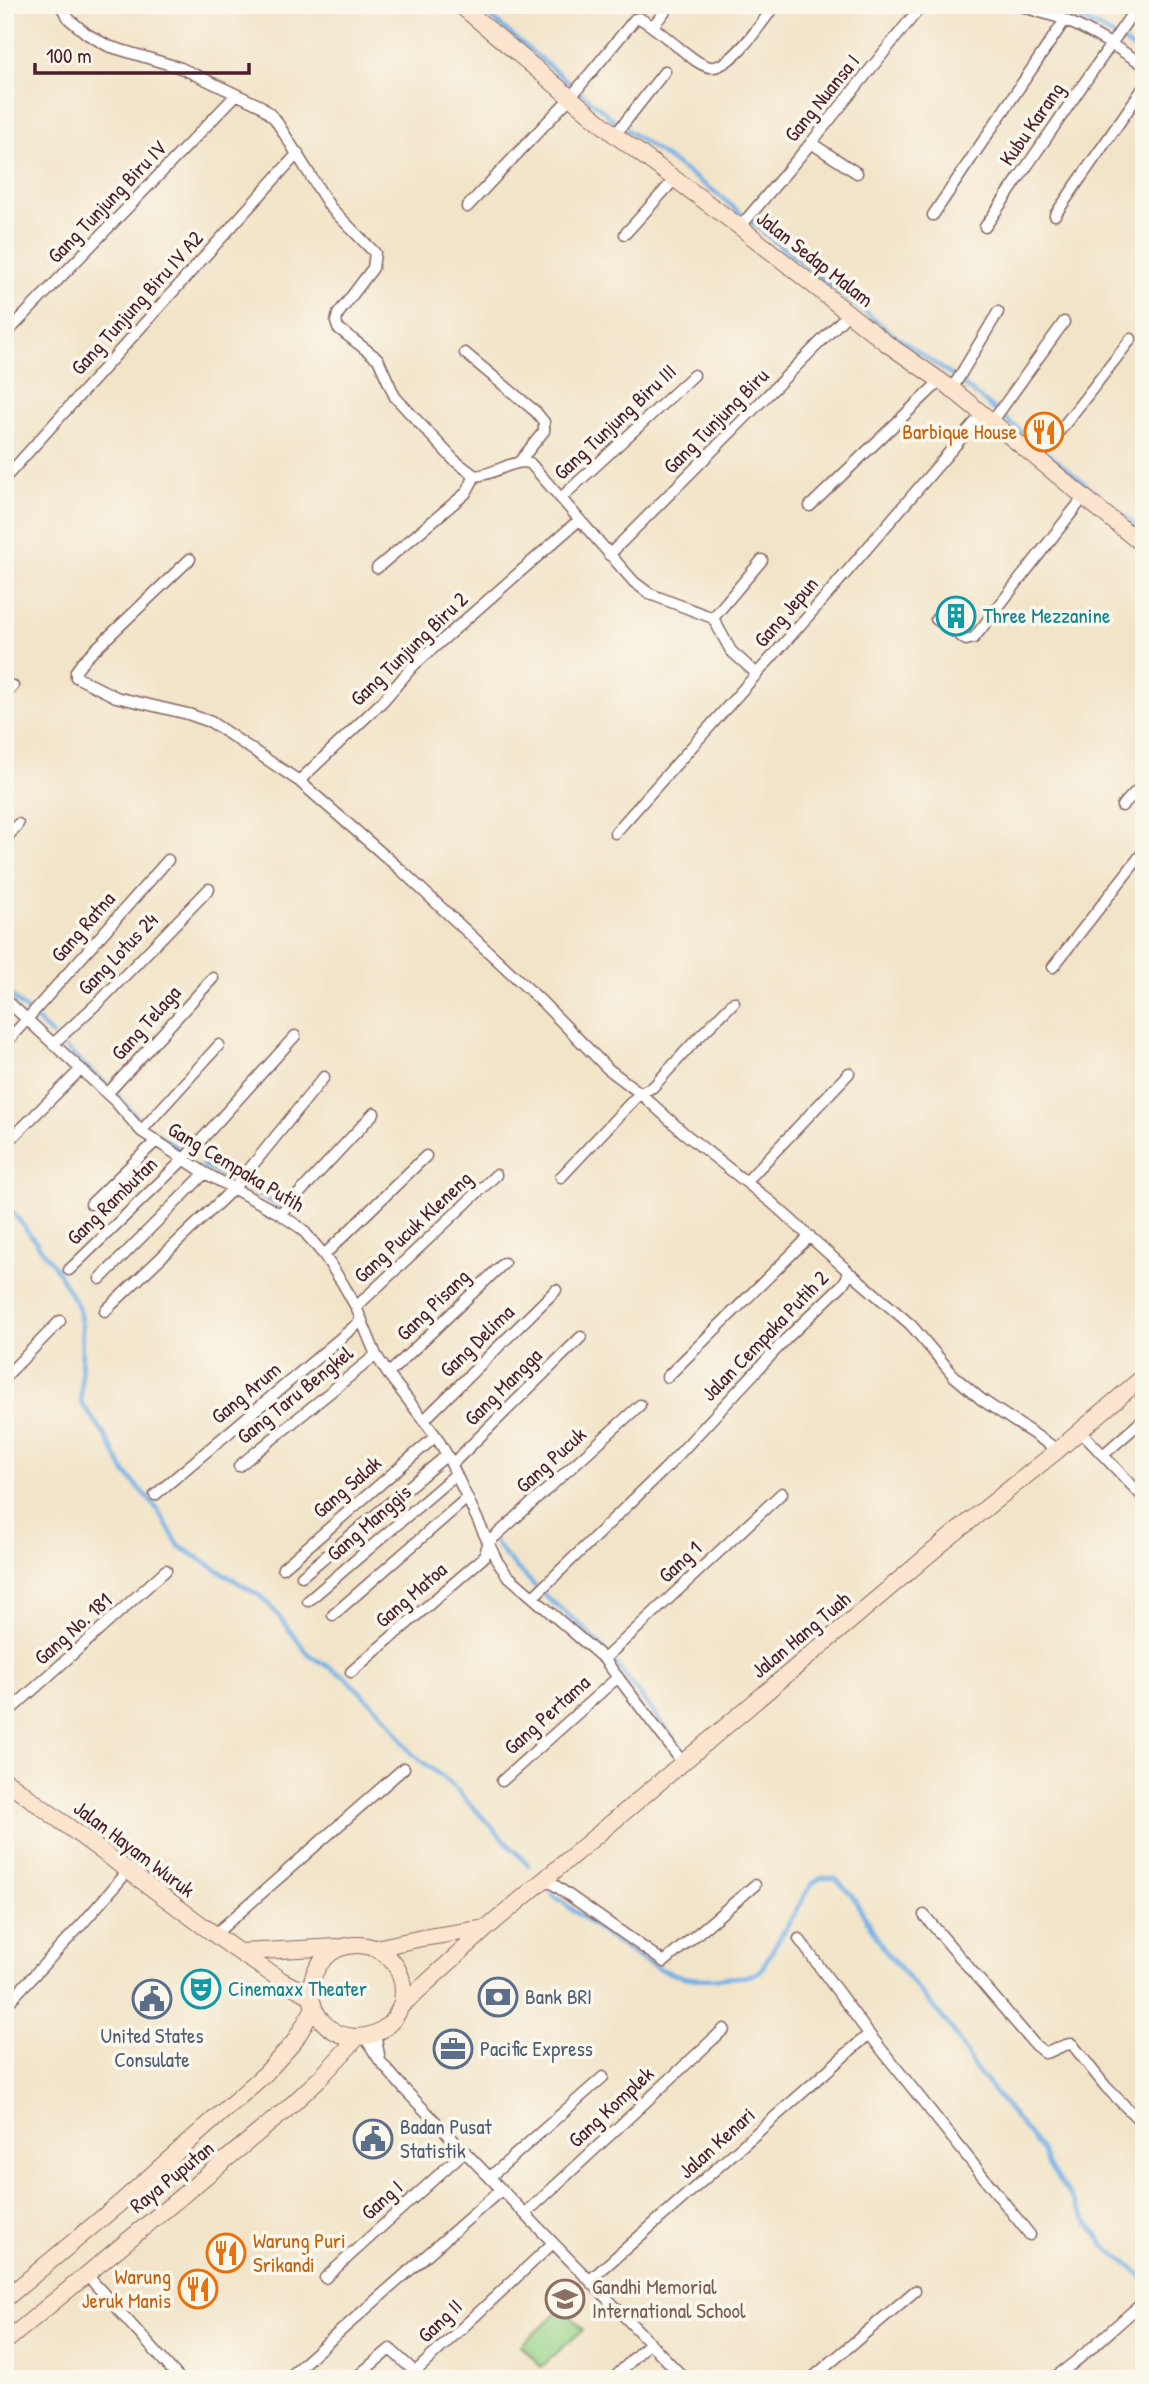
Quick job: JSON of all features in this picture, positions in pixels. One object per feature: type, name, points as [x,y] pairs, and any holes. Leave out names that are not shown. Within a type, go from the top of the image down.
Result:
[{"type":"main road","name":"Jalan Sedap Malam","points":[[460,5],[621,127],[675,179],[744,221],[886,343],[951,383],[993,416],[1083,498],[1144,546]]},
{"type":"main road","name":"Jalan Hang Tuah","points":[[400,2007],[487,1928],[944,1541],[1144,1377]]},
{"type":"main road","name":"Jalan Hayam Wuruk","points":[[5,1780],[214,1935],[312,2002]]},
{"type":"main road","points":[[376,1948],[487,1928]]},
{"type":"main road","points":[[239,1952],[355,1944],[376,1948],[397,1966],[403,1993],[400,2007],[388,2024],[365,2035],[337,2032],[327,2026],[312,2002],[311,1983],[315,1970],[332,1951],[344,1946]]},
{"type":"main road","name":"Raya Puputan","points":[[5,2299],[120,2203],[265,2074],[295,2042],[312,2002]]},
{"type":"main road","name":"Raya Puputan","points":[[5,2342],[288,2109],[365,2035]]},
{"type":"street","points":[[60,5],[70,20],[108,46],[181,68],[261,106],[275,119],[330,207],[375,253],[373,268],[338,314],[335,322],[338,328],[378,359],[395,397],[454,460],[475,476],[485,476],[520,461],[544,431],[544,422],[536,412],[465,353]]},
{"type":"street","points":[[653,26],[670,5]]},
{"type":"street","points":[[467,207],[576,92],[635,19],[639,18],[653,26],[708,67],[718,67],[733,57],[775,5]]},
{"type":"street","name":"Gang Nuansa I","points":[[744,221],[811,143],[922,5]]},
{"type":"street","points":[[1020,5],[1035,8],[1113,38],[1144,65]]},
{"type":"street","name":"Kubu Karang","points":[[985,227],[1138,5]]},
{"type":"street","points":[[933,215],[1065,20]]},
{"type":"street","points":[[621,127],[665,71]]},
{"type":"street","points":[[1055,215],[1144,87]]},
{"type":"street","name":"Gang Tunjung Biru IV","points":[[5,335],[236,95]]},
{"type":"street","points":[[811,143],[857,173]]},
{"type":"street","name":"Gang Tunjung Biru IV A2","points":[[5,478],[298,153]]},
{"type":"street","points":[[625,234],[675,179]]},
{"type":"street","points":[[810,506],[951,383],[998,312]]},
{"type":"street","name":"Gang Tunjung Biru","points":[[609,555],[849,313]]},
{"type":"street","name":"Gang Jepun","points":[[615,833],[993,416],[1063,322]]},
{"type":"street","points":[[1039,458],[1131,339]]},
{"type":"street","name":"Gang Tunjung Biru III","points":[[562,497],[694,375]]},
{"type":"street","points":[[520,461],[530,463],[634,582],[650,594],[713,618],[731,651],[757,674]]},
{"type":"street","points":[[377,568],[466,493],[475,476]]},
{"type":"street","points":[[936,619],[966,640],[974,638],[1083,498]]},
{"type":"street","name":"Gang Tunjung Biru 2","points":[[299,782],[383,701],[414,665],[579,520]]},
{"type":"street","name":"Jalan Cempaka Putih 2","points":[[190,559],[78,666],[76,677],[116,697],[211,722],[299,782],[401,870],[540,1000],[607,1068],[640,1093],[684,1133],[747,1181],[847,1268],[848,1274],[842,1286],[786,1339],[684,1450],[533,1598]]},
{"type":"street","points":[[713,618],[762,560]]},
{"type":"street","points":[[5,695],[13,686]]},
{"type":"street","points":[[1122,806],[1144,783]]},
{"type":"street","points":[[5,840],[18,824]]},
{"type":"street","points":[[1052,967],[1144,851]]},
{"type":"street","name":"Gang Ratna","points":[[5,1044],[168,860]]},
{"type":"street","name":"Gang Lotus 24","points":[[53,1044],[103,999],[209,889]]},
{"type":"street","name":"Gang Telaga","points":[[107,1094],[214,978]]},
{"type":"street","name":"Gang Cempaka Putih","points":[[5,999],[107,1094],[141,1131],[205,1173],[302,1229],[324,1255],[356,1307],[376,1355],[388,1374],[436,1436],[497,1561],[507,1575],[604,1659],[683,1763]]},
{"type":"street","points":[[561,1177],[640,1093],[653,1087],[734,1002]]},
{"type":"street","name":"Gang Rambutan","points":[[69,1270],[184,1159],[295,1036]]},
{"type":"street","points":[[141,1131],[219,1045]]},
{"type":"street","points":[[8,1142],[81,1069]]},
{"type":"street","points":[[747,1181],[849,1073]]},
{"type":"street","points":[[105,1311],[234,1188],[324,1077]]},
{"type":"street","points":[[280,1214],[374,1113]]},
{"type":"street","points":[[91,1204],[156,1140]]},
{"type":"street","points":[[324,1255],[426,1156]]},
{"type":"street","points":[[100,1279],[205,1173]]},
{"type":"street","name":"Gang Pucuk Kleneng","points":[[356,1307],[496,1175]]},
{"type":"street","points":[[667,1377],[810,1236]]},
{"type":"street","name":"Gang Pisang","points":[[388,1374],[504,1263]]},
{"type":"street","points":[[848,1274],[853,1275],[911,1325],[955,1377],[982,1400],[1058,1450]]},
{"type":"street","name":"Gang Delima","points":[[424,1420],[556,1290]]},
{"type":"street","name":"Gang Arum","points":[[155,1495],[362,1320]]},
{"type":"street","points":[[5,1377],[60,1321]]},
{"type":"street","name":"Gang Mangga","points":[[452,1464],[581,1337]]},
{"type":"street","name":"Gang Taru Bengkel","points":[[239,1466],[376,1355]]},
{"type":"street","name":"Gang Pucuk","points":[[489,1542],[640,1405]]},
{"type":"street","points":[[1103,1455],[1144,1419]]},
{"type":"street","points":[[1080,1432],[1144,1498]]},
{"type":"street","name":"Gang Salak","points":[[283,1568],[436,1436]]},
{"type":"street","points":[[302,1576],[452,1464]]},
{"type":"street","name":"Gang Manggis","points":[[308,1601],[452,1464]]},
{"type":"street","name":"Gang 1","points":[[604,1659],[782,1493]]},
{"type":"street","points":[[333,1615],[467,1498]]},
{"type":"street","name":"Gang Matoa","points":[[351,1672],[483,1558],[489,1542]]},
{"type":"street","name":"Gang No. 181","points":[[5,1715],[166,1570]]},
{"type":"street","name":"Gang Pertama","points":[[502,1781],[618,1677]]},
{"type":"street","points":[[214,1935],[404,1768]]},
{"type":"street","points":[[5,2006],[42,1969],[129,1870]]},
{"type":"street","points":[[546,1879],[664,1962],[755,1885]]},
{"type":"street","points":[[924,1915],[1035,2045],[1045,2053],[1055,2051],[1065,2044],[1072,2045],[1106,2087],[1144,2125]]},
{"type":"street","points":[[799,1939],[869,2034],[1030,2235]]},
{"type":"street","name":"Gang Komplek","points":[[525,2214],[724,2029]]},
{"type":"street","name":"Jalan Kenari","points":[[590,2280],[869,2034]]},
{"type":"street","points":[[365,2035],[380,2061],[405,2090],[682,2378]]},
{"type":"street","points":[[490,2177],[603,2077]]},
{"type":"street","name":"Gang I","points":[[325,2278],[465,2151]]},
{"type":"street","points":[[294,2372],[502,2189]]},
{"type":"street","name":"Gang II","points":[[362,2376],[390,2348],[415,2372],[554,2243]]},
{"type":"street","points":[[86,2274],[180,2379]]},
{"type":"street","points":[[811,2379],[915,2291]]},
{"type":"street","points":[[1052,2379],[1092,2348],[1106,2332],[1142,2303]]},
{"type":"street","points":[[613,2379],[650,2342]]},
{"type":"green space","points":[[563,2307],[583,2330],[541,2367],[521,2345]]},
{"type":"waterway","points":[[476,5],[620,125],[715,192],[893,334],[958,380],[1144,532]]},
{"type":"waterway","points":[[1043,5],[1095,26],[1144,56]]},
{"type":"waterway","points":[[5,990],[28,1012]]},
{"type":"waterway","points":[[37,1020],[52,1035]]},
{"type":"waterway","points":[[66,1049],[106,1084]]},
{"type":"waterway","points":[[116,1094],[142,1123]]},
{"type":"waterway","points":[[149,1128],[183,1152]]},
{"type":"waterway","points":[[202,1165],[233,1181]]},
{"type":"waterway","points":[[242,1186],[281,1207]]},
{"type":"waterway","points":[[5,1202],[55,1267],[78,1307],[82,1326],[81,1402],[106,1437],[124,1471],[158,1510],[179,1546],[260,1596],[270,1605],[309,1655],[345,1677],[386,1717],[411,1753],[449,1782],[528,1865]]},
{"type":"waterway","points":[[330,1254],[353,1292]]},
{"type":"waterway","points":[[396,1376],[411,1395]]},
{"type":"waterway","points":[[495,1542],[535,1586]]},
{"type":"waterway","points":[[543,1594],[585,1629],[604,1650]]},
{"type":"waterway","points":[[612,1659],[680,1747]]},
{"type":"waterway","points":[[552,1894],[613,1941],[647,1962],[680,1976],[712,1979],[747,1976],[760,1971],[812,1884],[821,1878],[835,1878],[851,1894],[885,1951],[952,2029],[973,2066],[1041,2149],[1047,2163],[1104,2245],[1144,2280]]},
{"type":"place","name":"Barbique House","points":[[1044,432]]},
{"type":"place","name":"Three Mezzanine","points":[[956,616]]},
{"type":"place","name":"Cinemaxx Theater","points":[[201,1989]]},
{"type":"place","name":"Bank BRI","points":[[498,1997]]},
{"type":"place","name":"United States Consulate","points":[[152,1999]]},
{"type":"place","name":"Pacific Express","points":[[453,2049]]},
{"type":"place","name":"Badan Pusat Statistik","points":[[373,2139]]},
{"type":"place","name":"Warung Puri Srikandi","points":[[226,2253]]},
{"type":"place","name":"Warung Jeruk Manis","points":[[198,2289]]},
{"type":"place","name":"Gandhi Memorial International School","points":[[565,2299]]}]
